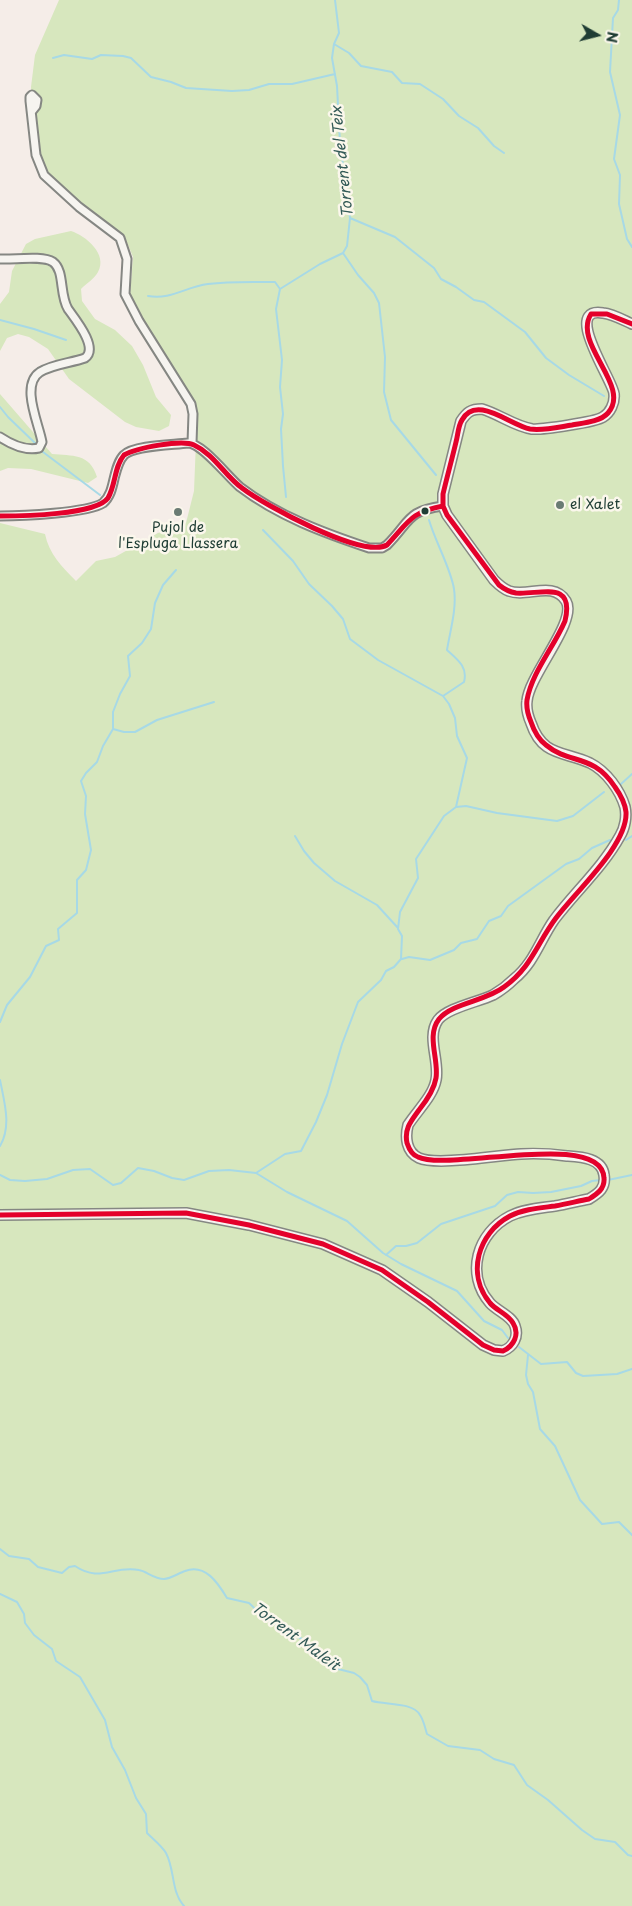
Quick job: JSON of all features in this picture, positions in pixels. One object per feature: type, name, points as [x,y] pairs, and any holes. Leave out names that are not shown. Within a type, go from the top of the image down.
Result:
[{"type":"street","points":[[32,112],[36,155],[44,174],[79,207],[120,238],[127,259],[125,294],[139,321],[191,404],[193,414],[192,443]]},
{"type":"street","points":[[0,259],[47,259],[56,265],[61,276],[63,300],[86,337],[90,353],[85,358],[46,370],[34,378],[31,388],[31,399],[42,442],[39,448],[20,447],[0,437]]},
{"type":"street","points":[[0,1214],[186,1212],[249,1224],[323,1244],[359,1259],[390,1276],[488,1348],[503,1352],[513,1345],[516,1336],[514,1323],[492,1305],[484,1295],[479,1284],[476,1259],[481,1246],[498,1224],[510,1216],[521,1212],[590,1199],[602,1189],[604,1171],[597,1163],[582,1157],[547,1154],[521,1154],[444,1160],[420,1158],[413,1154],[409,1148],[406,1131],[408,1124],[435,1084],[437,1071],[433,1035],[438,1021],[454,1010],[493,995],[525,969],[553,922],[621,835],[626,813],[618,792],[605,774],[590,763],[549,750],[541,743],[530,721],[526,702],[531,685],[566,621],[568,608],[566,602],[562,597],[550,591],[513,592],[503,588],[494,580],[447,515],[443,494],[461,421],[467,413],[474,409],[482,409],[533,429],[602,418],[606,415],[614,402],[614,390],[589,338],[586,328],[588,320],[590,316],[599,312],[612,315],[632,324]]},
{"type":"street","points":[[0,516],[70,512],[97,506],[109,496],[120,460],[126,453],[136,449],[192,443],[202,448],[214,463],[241,487],[281,513],[369,548],[382,548],[387,545],[411,516],[417,512],[444,506]]},
{"type":"green space","points":[[59,0],[632,0],[632,1906],[0,1906],[0,523],[45,534],[53,554],[76,581],[96,561],[115,557],[158,533],[186,523],[194,491],[196,441],[193,410],[130,295],[133,257],[124,235],[89,211],[46,174],[34,141],[31,87],[35,55]]},
{"type":"green space","points":[[71,231],[89,241],[98,252],[100,259],[97,274],[81,289],[82,301],[95,319],[115,330],[132,346],[143,365],[156,397],[171,415],[169,426],[159,431],[136,427],[125,422],[69,379],[48,349],[29,337],[18,334],[7,338],[0,351],[0,304],[9,292],[12,271],[26,244],[35,239]]},
{"type":"green space","points":[[0,394],[52,454],[79,457],[85,460],[94,469],[97,477],[88,483],[31,469],[8,468],[0,471]]},
{"type":"waterway","name":"Torrent del Teix","points":[[335,0],[339,33],[334,44],[332,58],[337,86],[340,143],[350,218],[347,246],[343,253],[358,275],[374,293],[379,303],[385,357],[384,392],[391,420],[436,475]]},
{"type":"waterway","points":[[619,0],[618,10],[613,18],[610,72],[620,115],[614,159],[620,175],[619,204],[627,239],[632,247]]},
{"type":"waterway","points":[[334,44],[349,53],[361,66],[392,72],[402,83],[420,84],[443,99],[459,116],[478,128],[494,146],[504,153]]},
{"type":"waterway","points":[[53,58],[64,55],[92,59],[101,55],[123,56],[131,58],[151,77],[186,88],[232,91],[249,90],[269,84],[292,84],[335,74]]},
{"type":"waterway","points":[[350,218],[395,237],[434,268],[441,279],[474,300],[484,302],[525,332],[546,358],[569,375],[604,396]]},
{"type":"waterway","points":[[286,497],[281,429],[283,414],[280,387],[282,360],[276,309],[280,289],[320,264],[343,253]]},
{"type":"waterway","points":[[148,296],[171,295],[208,284],[225,282],[275,282],[280,289]]},
{"type":"waterway","points":[[0,320],[66,340]]},
{"type":"waterway","points":[[0,407],[35,443]]},
{"type":"waterway","points":[[43,452],[100,495]]},
{"type":"waterway","points":[[429,520],[450,573],[454,589],[454,612],[447,650],[461,664],[465,672],[464,682],[443,696]]},
{"type":"waterway","points":[[263,530],[293,561],[309,584],[343,619],[350,639],[378,660],[443,696],[449,704],[455,718],[457,736],[467,758],[456,807]]},
{"type":"waterway","points":[[113,728],[113,712],[130,676],[128,656],[142,643],[151,629],[155,603],[163,585],[176,570]]},
{"type":"waterway","points":[[0,1022],[7,1005],[30,977],[46,946],[59,940],[58,929],[77,913],[77,880],[86,870],[91,850],[85,814],[86,796],[81,781],[97,762],[103,746],[113,729],[135,732],[157,720],[214,702]]},
{"type":"waterway","points":[[621,784],[632,774]]},
{"type":"waterway","points":[[256,1173],[285,1154],[301,1151],[327,1095],[342,1044],[358,1002],[381,980],[386,971],[394,967],[401,959],[402,936],[398,929],[400,912],[418,878],[416,859],[444,816],[456,807],[466,806],[497,813],[557,821],[573,816],[604,792]]},
{"type":"waterway","points":[[295,836],[314,863],[335,881],[377,905],[398,928]]},
{"type":"waterway","points":[[626,840],[632,836]]},
{"type":"waterway","points":[[402,959],[409,957],[430,960],[454,950],[461,943],[477,939],[489,921],[501,916],[508,906],[566,864],[579,859],[592,848],[610,840]]},
{"type":"waterway","points":[[0,1080],[6,1122],[6,1130],[0,1146]]},
{"type":"waterway","points":[[0,1175],[10,1180],[25,1181],[47,1179],[73,1170],[90,1169],[113,1185],[121,1183],[138,1168],[184,1180],[209,1171],[229,1170],[256,1173],[287,1192],[347,1221],[383,1253],[401,1264],[457,1291],[484,1321],[502,1330],[508,1338]]},
{"type":"waterway","points":[[608,1180],[632,1175]]},
{"type":"waterway","points":[[386,1255],[396,1246],[417,1243],[441,1224],[495,1206],[507,1195],[518,1192],[551,1192],[601,1180]]},
{"type":"waterway","points":[[519,1347],[541,1364],[567,1362],[576,1373],[583,1376],[617,1374],[632,1369]]},
{"type":"waterway","points":[[528,1355],[526,1375],[528,1384],[533,1392],[540,1429],[555,1446],[580,1500],[602,1524],[619,1522],[632,1535]]},
{"type":"waterway","name":"Torrent Maleït","points":[[0,1549],[9,1556],[29,1559],[38,1567],[62,1573],[69,1567],[75,1566],[92,1573],[130,1569],[139,1570],[164,1579],[192,1569],[205,1572],[215,1581],[227,1598],[249,1603],[267,1620],[302,1639],[334,1668],[354,1673],[360,1677],[367,1685],[372,1701],[412,1708],[421,1717],[427,1734],[448,1746],[480,1750],[494,1759],[514,1765],[527,1785],[548,1800],[582,1830],[595,1839],[615,1842],[628,1855],[632,1856]]},
{"type":"waterway","points":[[0,1594],[17,1602],[24,1614],[25,1623],[34,1635],[52,1649],[56,1661],[80,1677],[105,1720],[112,1747],[125,1770],[136,1798],[146,1814],[147,1833],[166,1853],[177,1894],[184,1906]]},
{"type":"transit line","points":[[0,1215],[186,1213],[249,1225],[323,1244],[382,1270],[428,1302],[483,1345],[494,1350],[503,1351],[513,1343],[516,1335],[513,1323],[490,1303],[478,1280],[477,1267],[483,1243],[499,1223],[510,1216],[526,1210],[589,1199],[598,1193],[602,1188],[604,1178],[597,1164],[578,1156],[552,1154],[435,1160],[418,1157],[412,1153],[408,1145],[406,1133],[413,1118],[434,1087],[436,1071],[433,1033],[439,1019],[452,1009],[497,992],[521,971],[528,963],[549,927],[610,853],[619,839],[626,812],[625,805],[607,776],[590,764],[564,755],[546,745],[533,729],[528,714],[527,700],[530,690],[538,670],[565,621],[567,608],[565,599],[560,594],[553,592],[516,593],[499,585],[447,515],[443,506],[443,494],[460,425],[468,413],[484,410],[530,429],[540,430],[591,422],[605,416],[613,402],[613,390],[594,351],[587,326],[591,314],[607,314],[632,324]]},
{"type":"transit line","points":[[0,516],[24,516],[74,511],[101,504],[111,493],[118,465],[124,455],[148,447],[180,443],[188,443],[201,449],[242,488],[271,506],[336,538],[357,544],[375,547],[387,545],[416,515],[432,508],[443,506]]},
{"type":"place","name":"el Xalet","points":[[560,505]]},
{"type":"place","name":"Pujol de l'Espluga Llassera","points":[[178,512]]}]
